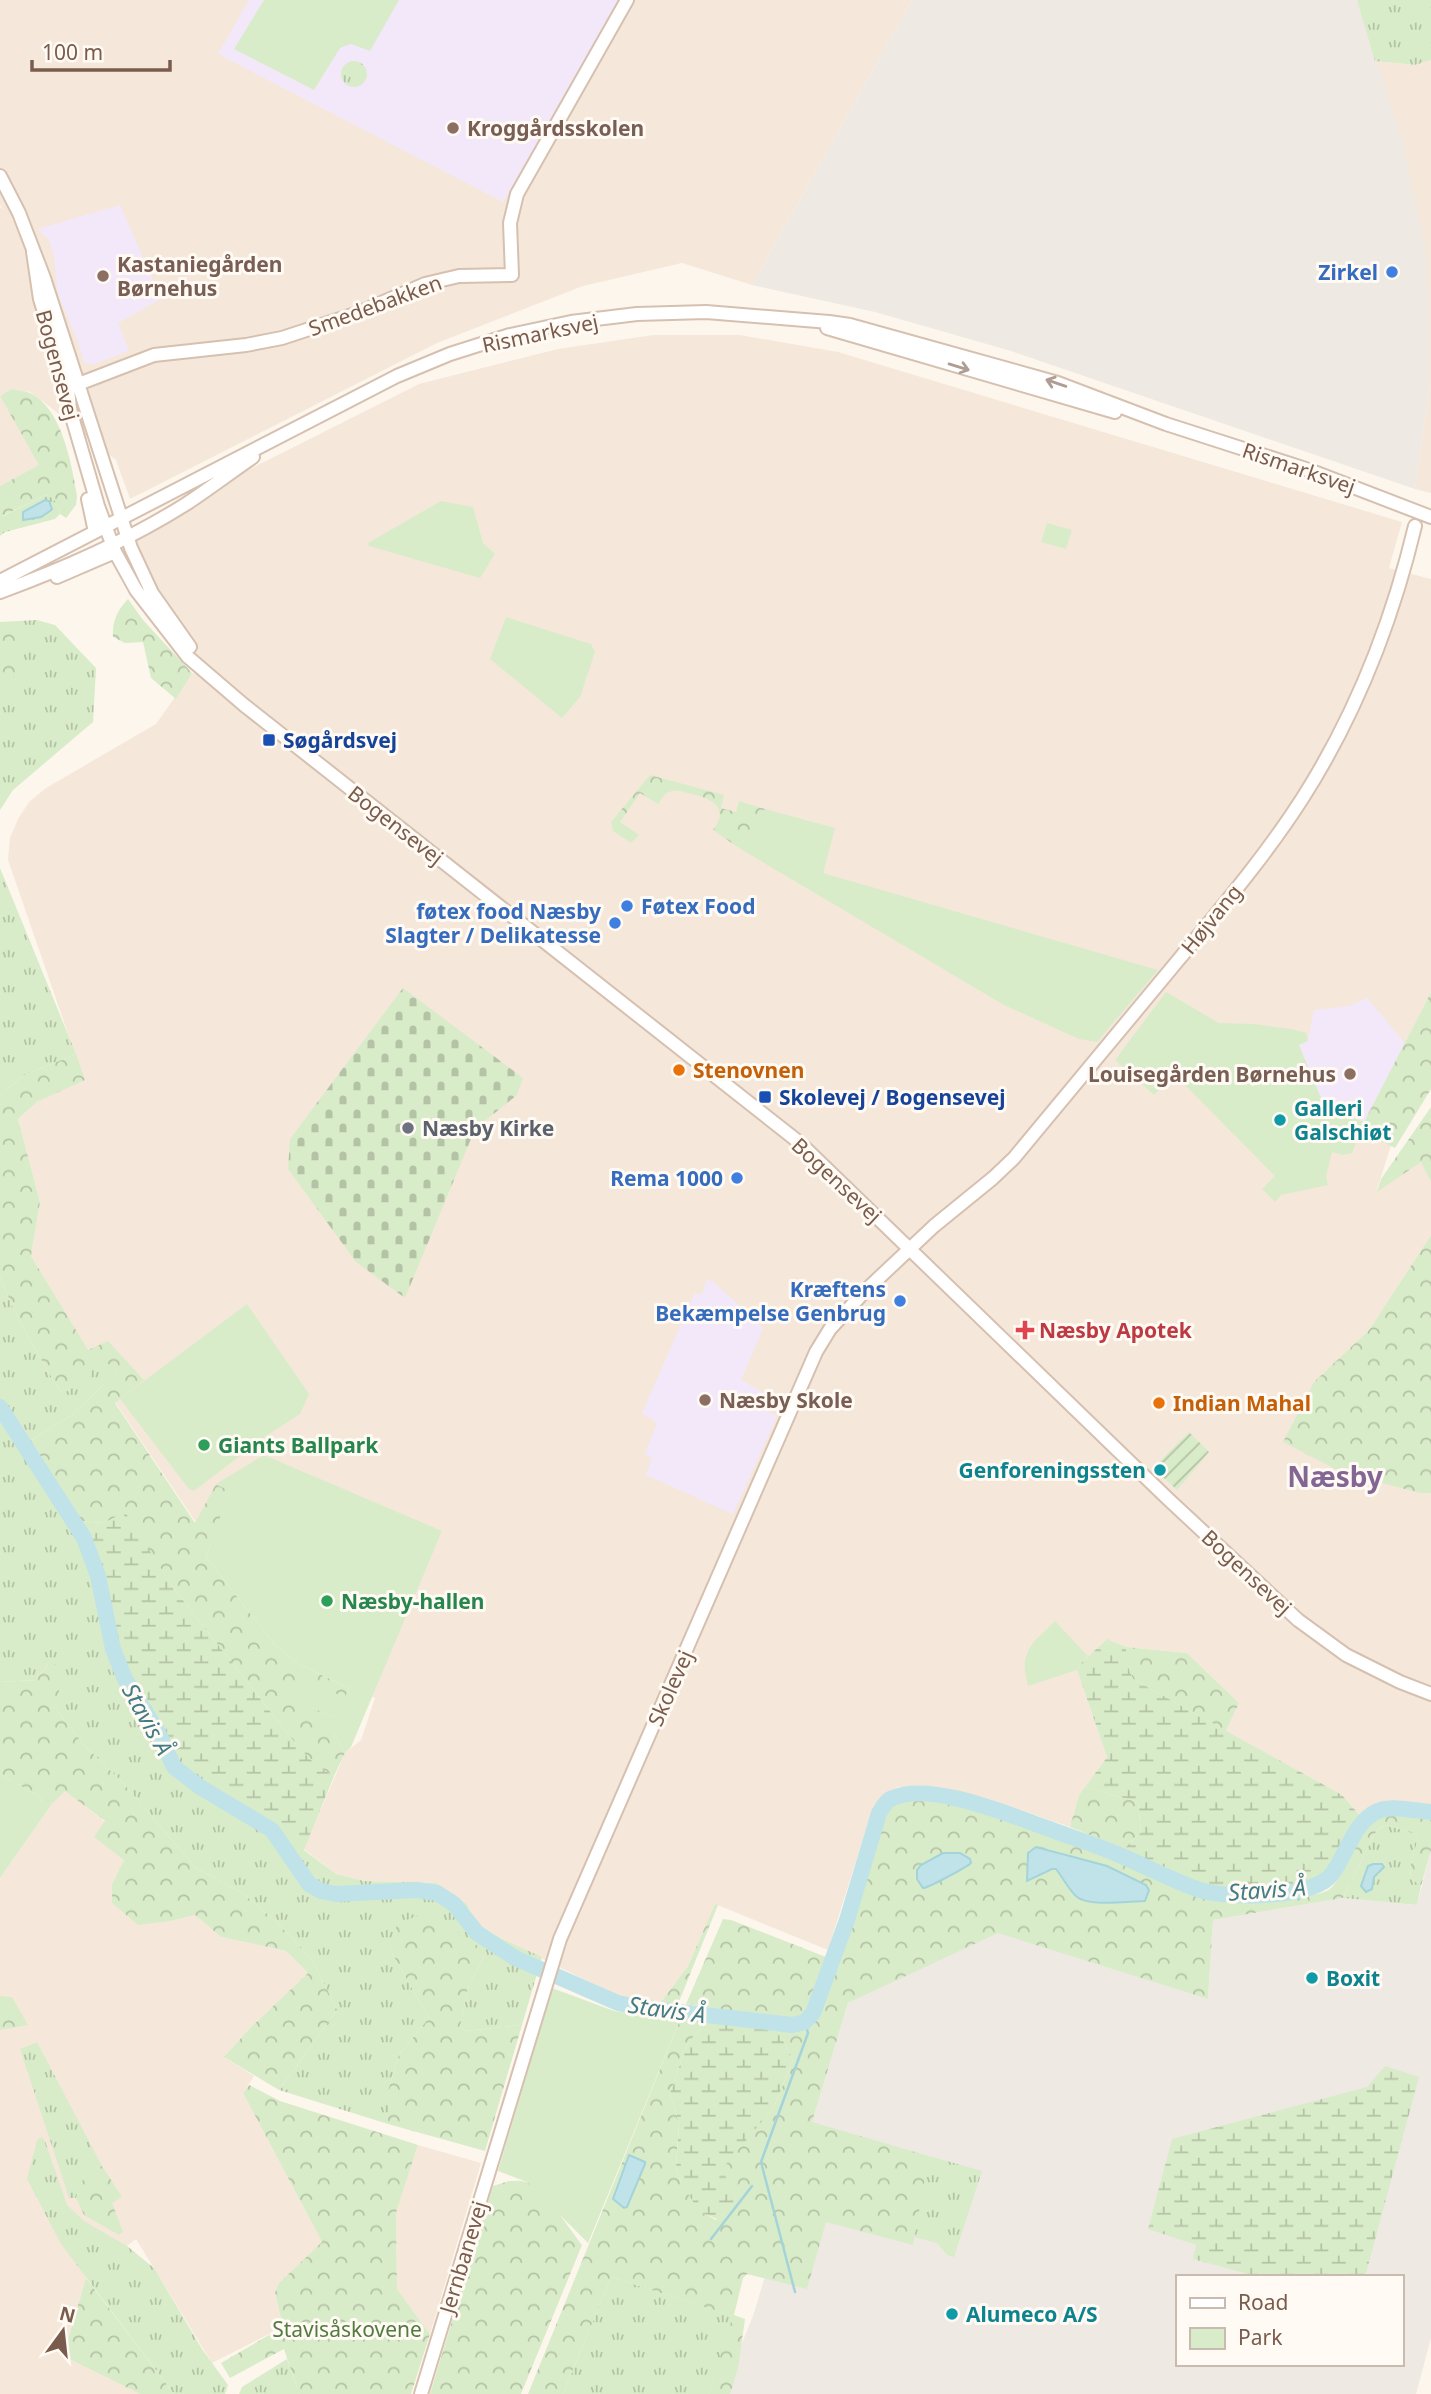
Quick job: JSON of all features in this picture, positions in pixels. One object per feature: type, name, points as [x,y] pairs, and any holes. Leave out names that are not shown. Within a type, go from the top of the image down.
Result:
[{"type":"street","name":"Smedebakken","points":[[74,385],[154,355],[282,338],[358,313],[425,284],[459,276],[512,275],[510,223],[517,194],[627,0]]},
{"type":"street","name":"Bogensevej","points":[[0,176],[19,213],[33,252],[40,299],[115,500],[116,533],[183,639],[221,686]]},
{"type":"street","name":"Rismarksvej","points":[[116,533],[244,454],[397,376],[450,354],[510,335],[572,322],[637,314],[706,312],[849,325],[1020,371],[1166,424],[1309,470],[1431,517]]},
{"type":"street","name":"Bogensevej","points":[[74,385],[70,427],[116,533],[136,590],[188,657],[221,686],[800,1143],[1167,1498],[1298,1620],[1346,1655],[1431,1694]]},
{"type":"street","points":[[74,385],[81,419],[116,533]]},
{"type":"street","name":"Rismarksvej","points":[[0,581],[186,504],[287,432]]},
{"type":"street","points":[[115,500],[132,505],[210,466],[244,454]]},
{"type":"street","name":"Højvang","points":[[910,1248],[1014,1158],[1211,921],[1273,841],[1303,797],[1357,696],[1375,655],[1400,584],[1415,526]]},
{"type":"street","points":[[0,592],[53,578],[116,533]]},
{"type":"street","points":[[0,592],[116,533]]},
{"type":"street","name":"Skolevej","points":[[492,2160],[555,1954],[816,1352],[839,1319],[910,1248]]},
{"type":"street","name":"Jernbanevej","points":[[421,2394],[492,2160]]},
{"type":"shaded area","points":[[0,0],[912,0],[752,285],[682,263],[583,286],[437,343],[130,499],[116,460],[45,403],[30,392],[11,389],[0,396],[0,207],[3,209],[0,205]]},
{"type":"shaded area","name":"Kroggårdsskolen","points":[[249,0],[618,0],[503,202],[218,54]]},
{"type":"shaded area","points":[[912,0],[1357,0],[1403,142],[1427,257],[1430,385],[1415,489],[1011,351],[875,312],[752,285]]},
{"type":"shaded area","points":[[1431,60],[1431,493],[1415,489],[1430,385],[1375,61],[1415,65]]},
{"type":"shaded area","name":"Kastaniegården Børnehus","points":[[120,205],[161,299],[118,323],[129,351],[91,365],[84,362],[58,295],[54,257],[49,240],[38,229]]},
{"type":"shaded area","points":[[653,335],[740,335],[838,352],[1402,522],[1389,568],[1431,579],[1431,992],[1361,1132],[1391,1145],[1377,1190],[1422,1161],[1431,1182],[1431,1235],[1369,1330],[1314,1382],[1420,1493],[1431,1493],[1431,1838],[1362,1818],[1342,1795],[1226,1731],[1239,1703],[1187,1653],[1126,1647],[1107,1639],[1077,1670],[1107,1757],[1079,1795],[1070,1827],[986,1798],[928,1786],[898,1787],[884,1796],[872,1810],[828,1950],[715,1904],[688,1966],[661,2002],[618,1996],[502,1939],[474,1922],[467,1904],[436,1883],[364,1881],[336,1874],[304,1849],[345,1753],[361,1740],[375,1698],[350,1687],[269,1631],[115,1402],[31,1256],[40,1202],[18,1119],[37,1102],[84,1080],[8,860],[10,838],[29,802],[46,788],[156,724],[192,673],[200,675],[167,640],[99,545],[419,384],[558,349]]},
{"type":"shaded area","points":[[0,396],[40,465],[0,486]]},
{"type":"shaded area","name":"Louisegården Børnehus","points":[[1367,998],[1405,1043],[1364,1122],[1333,1109],[1320,1096],[1299,1045],[1308,1041],[1314,1010],[1350,1006]]},
{"type":"shaded area","name":"Næsby Skole","points":[[707,1280],[714,1282],[763,1328],[741,1380],[766,1394],[759,1407],[777,1416],[733,1514],[646,1475],[652,1458],[645,1454],[657,1423],[642,1413],[695,1293],[701,1295]]},
{"type":"shaded area","points":[[65,1790],[105,1822],[124,1860],[112,1884],[171,1921],[195,1915],[221,1937],[286,1951],[308,1973],[249,2029],[224,2057],[254,2076],[243,2093],[322,2242],[278,2284],[275,2293],[283,2327],[212,2363],[136,2239],[86,2278],[63,2356],[140,2394],[0,2394],[0,1878],[52,1804]]},
{"type":"shaded area","points":[[1431,1850],[1431,2338],[1416,2394],[721,2394],[753,2316],[848,2003],[998,1932],[1208,1999],[1213,1920],[1343,1898],[1417,1905]]},
{"type":"shaded area","points":[[418,2145],[481,2163],[430,2334],[397,2289],[396,2213]]},
{"type":"green space","points":[[264,0],[399,0],[370,51],[351,44],[340,48],[314,90],[234,49]]},
{"type":"green space","points":[[1357,0],[1431,0],[1431,60],[1415,65],[1375,61]]},
{"type":"green space","points":[[354,61],[363,65],[367,74],[363,83],[354,87],[345,83],[341,74],[345,65]]},
{"type":"green space","points":[[11,389],[30,393],[42,402],[51,412],[64,439],[77,496],[76,505],[66,518],[60,514],[54,500],[46,495],[0,515],[0,486],[39,465],[0,396]]},
{"type":"green space","points":[[46,495],[59,507],[60,514],[55,519],[5,532],[0,536],[0,515],[3,516]]},
{"type":"green space","points":[[441,501],[473,507],[483,543],[495,554],[480,578],[369,546],[368,543]]},
{"type":"green space","points":[[1047,523],[1072,530],[1066,549],[1041,542]]},
{"type":"green space","points":[[128,599],[143,620],[192,673],[176,699],[151,678],[143,642],[125,643],[113,637],[116,616]]},
{"type":"green space","points":[[506,617],[591,644],[595,652],[580,697],[562,718],[490,659]]},
{"type":"green space","points":[[37,620],[55,625],[96,668],[93,722],[13,790],[0,810],[0,622]]},
{"type":"green space","points":[[0,624],[14,625],[21,634],[19,662],[12,681],[0,687]]},
{"type":"green space","points":[[650,775],[724,795],[721,808],[736,812],[739,801],[765,809],[739,848],[713,830],[720,816],[712,801],[674,791],[666,794],[658,804],[640,793],[620,822],[639,835],[631,843],[613,831],[611,822]]},
{"type":"green space","points":[[765,809],[835,828],[823,873],[1158,970],[1097,1042],[1079,1039],[1004,1005],[739,848]]},
{"type":"green space","points":[[0,868],[76,1054],[25,1075],[0,1095]]},
{"type":"green space","points":[[403,988],[523,1078],[517,1095],[473,1134],[405,1298],[356,1262],[288,1169],[290,1139]]},
{"type":"green space","name":"Galleri Galschiøt","points":[[1166,992],[1219,1023],[1254,1024],[1306,1033],[1308,1041],[1299,1045],[1320,1096],[1333,1109],[1364,1122],[1352,1153],[1342,1155],[1332,1152],[1326,1176],[1328,1185],[1281,1195],[1275,1202],[1262,1189],[1275,1176],[1175,1075],[1154,1095],[1115,1060]]},
{"type":"green space","points":[[1431,992],[1431,1089],[1395,1148],[1361,1132]]},
{"type":"green space","points":[[76,1054],[85,1080],[37,1102],[18,1119],[40,1202],[31,1256],[88,1350],[108,1341],[144,1380],[115,1403],[195,1523],[216,1484],[230,1491],[206,1557],[275,1645],[299,1664],[349,1688],[345,1698],[297,1700],[333,1717],[333,1731],[345,1753],[334,1776],[316,1765],[299,1748],[174,1589],[125,1513],[104,1523],[80,1521],[66,1509],[27,1447],[30,1441],[73,1414],[118,1371],[112,1365],[96,1361],[89,1379],[62,1394],[20,1322],[0,1276],[0,1095],[25,1075]]},
{"type":"green space","points":[[1431,1107],[1431,1182],[1421,1162],[1377,1192],[1381,1179]]},
{"type":"green space","points":[[1431,1235],[1431,1493],[1420,1493],[1341,1472],[1283,1442],[1314,1382],[1369,1330]]},
{"type":"green space","points":[[0,1276],[20,1322],[62,1394],[96,1360],[112,1365],[118,1371],[73,1414],[30,1441],[27,1446],[66,1509],[316,1765],[334,1776],[304,1850],[336,1874],[364,1881],[436,1883],[467,1904],[474,1922],[502,1939],[542,1957],[522,2025],[465,2031],[460,2027],[468,1987],[486,1952],[389,1948],[429,2018],[399,2055],[388,2091],[388,2124],[279,2090],[337,2010],[314,1963],[271,1917],[242,1893],[196,1868],[123,1783],[85,1746],[57,1711],[60,1673],[48,1664],[36,1680],[0,1682]]},
{"type":"green space","points":[[247,1304],[309,1394],[300,1414],[263,1438],[194,1491],[189,1489],[120,1399]]},
{"type":"green space","points":[[1189,1432],[1209,1452],[1177,1490],[1153,1468]]},
{"type":"green space","name":"Næsby-hallen","points":[[264,1455],[442,1531],[351,1747],[345,1753],[333,1731],[333,1717],[296,1700],[303,1677],[345,1698],[349,1688],[299,1664],[275,1645],[206,1557],[230,1491],[216,1484]]},
{"type":"green space","points":[[125,1512],[174,1589],[299,1748],[316,1765],[334,1776],[304,1849],[274,1823],[228,1796],[187,1766],[125,1660],[99,1563],[80,1521],[104,1523]]},
{"type":"green space","points":[[1055,1621],[1088,1656],[1077,1670],[1028,1686],[1025,1674],[1026,1656],[1034,1642]]},
{"type":"green space","points":[[1107,1639],[1126,1647],[1126,1662],[1133,1679],[1342,1795],[1362,1818],[1328,1871],[1320,1878],[1296,1885],[1225,1889],[1197,1882],[1124,1849],[1141,1832],[1138,1802],[1085,1787],[1107,1757],[1077,1670]]},
{"type":"green space","points":[[1126,1647],[1187,1653],[1239,1703],[1226,1731],[1133,1679],[1126,1662]]},
{"type":"green space","points":[[48,1664],[56,1664],[61,1672],[57,1711],[85,1746],[123,1783],[196,1868],[242,1893],[271,1917],[314,1963],[337,2010],[279,2090],[224,2057],[249,2029],[308,1973],[286,1951],[221,1937],[195,1915],[138,1925],[112,1903],[112,1884],[124,1860],[94,1837],[105,1821],[65,1791],[52,1804],[0,1774],[0,1682],[36,1680]]},
{"type":"green space","points":[[0,1774],[52,1804],[0,1878]]},
{"type":"green space","points":[[1085,1787],[1138,1802],[1141,1832],[1124,1849],[1070,1827],[1079,1795]]},
{"type":"green space","points":[[903,1798],[940,1801],[976,1810],[1097,1851],[1180,1890],[1214,1899],[1292,1898],[1330,1889],[1367,1825],[1375,1816],[1384,1812],[1431,1820],[1431,1850],[1421,1886],[1411,1878],[1410,1867],[1419,1835],[1386,1825],[1377,1830],[1343,1898],[1213,1920],[1208,1999],[998,1933],[848,2003],[812,2122],[929,2156],[913,2245],[826,2222],[807,2289],[747,2274],[743,2278],[734,2315],[745,2319],[738,2368],[730,2394],[708,2394],[733,2316],[611,2277],[563,2394],[528,2394],[680,2020],[707,2022],[687,2044],[670,2093],[679,2123],[676,2167],[681,2183],[701,2212],[716,2220],[736,2199],[721,2169],[774,2107],[793,2060],[777,2029],[803,2030],[812,2027],[833,1976],[883,1818],[895,1801]],"holes":[[[1048,1849],[1107,1866],[1146,1885],[1145,1901],[1078,1898],[1056,1869],[1027,1876],[1030,1850]]]},
{"type":"green space","points":[[1386,1825],[1419,1835],[1410,1867],[1411,1878],[1421,1886],[1417,1905],[1343,1898],[1377,1830]]},
{"type":"green space","points":[[715,1904],[718,1905],[678,2004],[661,2002],[688,1966]]},
{"type":"green space","points":[[429,1911],[486,1952],[468,1987],[460,2027],[465,2031],[522,2025],[485,2151],[388,2124],[388,2091],[399,2055],[429,2018],[389,1948],[397,1924]]},
{"type":"green space","points":[[723,1919],[826,1957],[816,1995],[807,2012],[793,2019],[686,2004]]},
{"type":"green space","points":[[552,1988],[614,2011],[680,2020],[588,2243],[527,2182],[498,2171]]},
{"type":"green space","points":[[0,1996],[12,1997],[28,2025],[0,2030]]},
{"type":"green space","points":[[707,2022],[777,2029],[793,2060],[774,2107],[722,2169],[736,2199],[722,2221],[700,2212],[681,2183],[676,2167],[679,2123],[670,2093],[687,2044]]},
{"type":"green space","points":[[37,2042],[102,2166],[85,2174],[76,2198],[69,2198],[20,2049]]},
{"type":"green space","points":[[1385,2066],[1419,2077],[1366,2275],[1252,2275],[1193,2259],[1196,2245],[1148,2229],[1172,2139],[1367,2087]]},
{"type":"green space","name":"Stavisåskovene","points":[[249,2085],[280,2101],[418,2145],[396,2213],[397,2289],[430,2334],[411,2394],[299,2394],[284,2349],[230,2378],[221,2363],[283,2327],[275,2293],[278,2284],[322,2242],[243,2093]]},
{"type":"green space","points":[[42,2137],[67,2205],[84,2221],[127,2246],[154,2268],[202,2349],[228,2385],[225,2394],[174,2394],[61,2244],[27,2179],[37,2140]]},
{"type":"green space","points":[[929,2156],[982,2171],[954,2257],[947,2255],[937,2243],[914,2237]]},
{"type":"green space","points":[[102,2166],[122,2197],[112,2203],[123,2232],[119,2235],[84,2215],[76,2198],[85,2174]]},
{"type":"green space","points":[[509,2181],[533,2185],[582,2245],[521,2394],[430,2394],[493,2186]]},
{"type":"green space","points":[[611,2277],[734,2316],[708,2394],[563,2394]]},
{"type":"green space","points":[[86,2278],[174,2394],[140,2394],[63,2356]]},
{"type":"green space","points":[[287,2359],[299,2394],[239,2394],[242,2387]]},
{"type":"water","points":[[45,500],[49,501],[52,509],[50,511],[41,517],[23,520],[23,512]]},
{"type":"water","points":[[1036,1847],[1107,1866],[1146,1885],[1149,1890],[1145,1901],[1100,1903],[1083,1900],[1074,1894],[1056,1869],[1027,1881],[1028,1853]]},
{"type":"water","points":[[943,1853],[960,1853],[970,1859],[971,1863],[923,1888],[917,1879],[917,1870]]},
{"type":"water","points":[[1382,1864],[1384,1867],[1374,1877],[1372,1889],[1366,1892],[1361,1886],[1368,1866]]},
{"type":"water","points":[[629,2155],[645,2164],[627,2207],[624,2208],[613,2199]]},
{"type":"waterway","name":"Stavis Å","points":[[0,1407],[84,1538],[98,1576],[113,1649],[125,1679],[158,1732],[174,1767],[200,1787],[272,1830],[309,1884],[321,1891],[336,1894],[417,1890],[437,1893],[454,1904],[477,1933],[515,1958],[618,2003],[792,2025],[805,2022],[813,2013],[847,1920],[879,1813],[888,1800],[909,1794],[948,1797],[992,1808],[1108,1850],[1200,1890],[1229,1895],[1269,1895],[1308,1888],[1332,1874],[1357,1830],[1378,1811],[1391,1808],[1431,1812]]},
{"type":"waterway","points":[[795,2292],[761,2162],[808,2033],[805,2022]]},
{"type":"waterway","points":[[711,2239],[752,2186]]},
{"type":"place","name":"Kroggårdsskolen","points":[[453,128]]},
{"type":"place","name":"Zirkel","points":[[1392,272]]},
{"type":"place","name":"Kastaniegården Børnehus","points":[[103,276]]},
{"type":"place","name":"Søgårdsvej","points":[[269,740]]},
{"type":"place","name":"Føtex Food","points":[[627,906]]},
{"type":"place","name":"føtex food Næsby Slagter / Delikatesse","points":[[615,923]]},
{"type":"place","name":"Stenovnen","points":[[679,1070]]},
{"type":"place","name":"Louisegården Børnehus","points":[[1350,1074]]},
{"type":"place","name":"Skolevej / Bogensevej","points":[[765,1097]]},
{"type":"place","name":"Galleri Galschiøt","points":[[1280,1120]]},
{"type":"place","name":"Næsby Kirke","points":[[408,1128]]},
{"type":"place","name":"Rema 1000","points":[[737,1178]]},
{"type":"place","name":"Kræftens Bekæmpelse Genbrug","points":[[900,1301]]},
{"type":"place","name":"Næsby Apotek","points":[[1025,1330]]},
{"type":"place","name":"Næsby Skole","points":[[705,1400]]},
{"type":"place","name":"Indian Mahal","points":[[1159,1403]]},
{"type":"place","name":"Giants Ballpark","points":[[204,1445]]},
{"type":"place","name":"Genforeningssten","points":[[1160,1470]]},
{"type":"place","name":"Næsby-hallen","points":[[327,1601]]},
{"type":"place","name":"Boxit","points":[[1312,1978]]},
{"type":"place","name":"Alumeco A/S","points":[[952,2314]]},
{"type":"district","name":"Næsby","points":[[1335,1476]]}]
